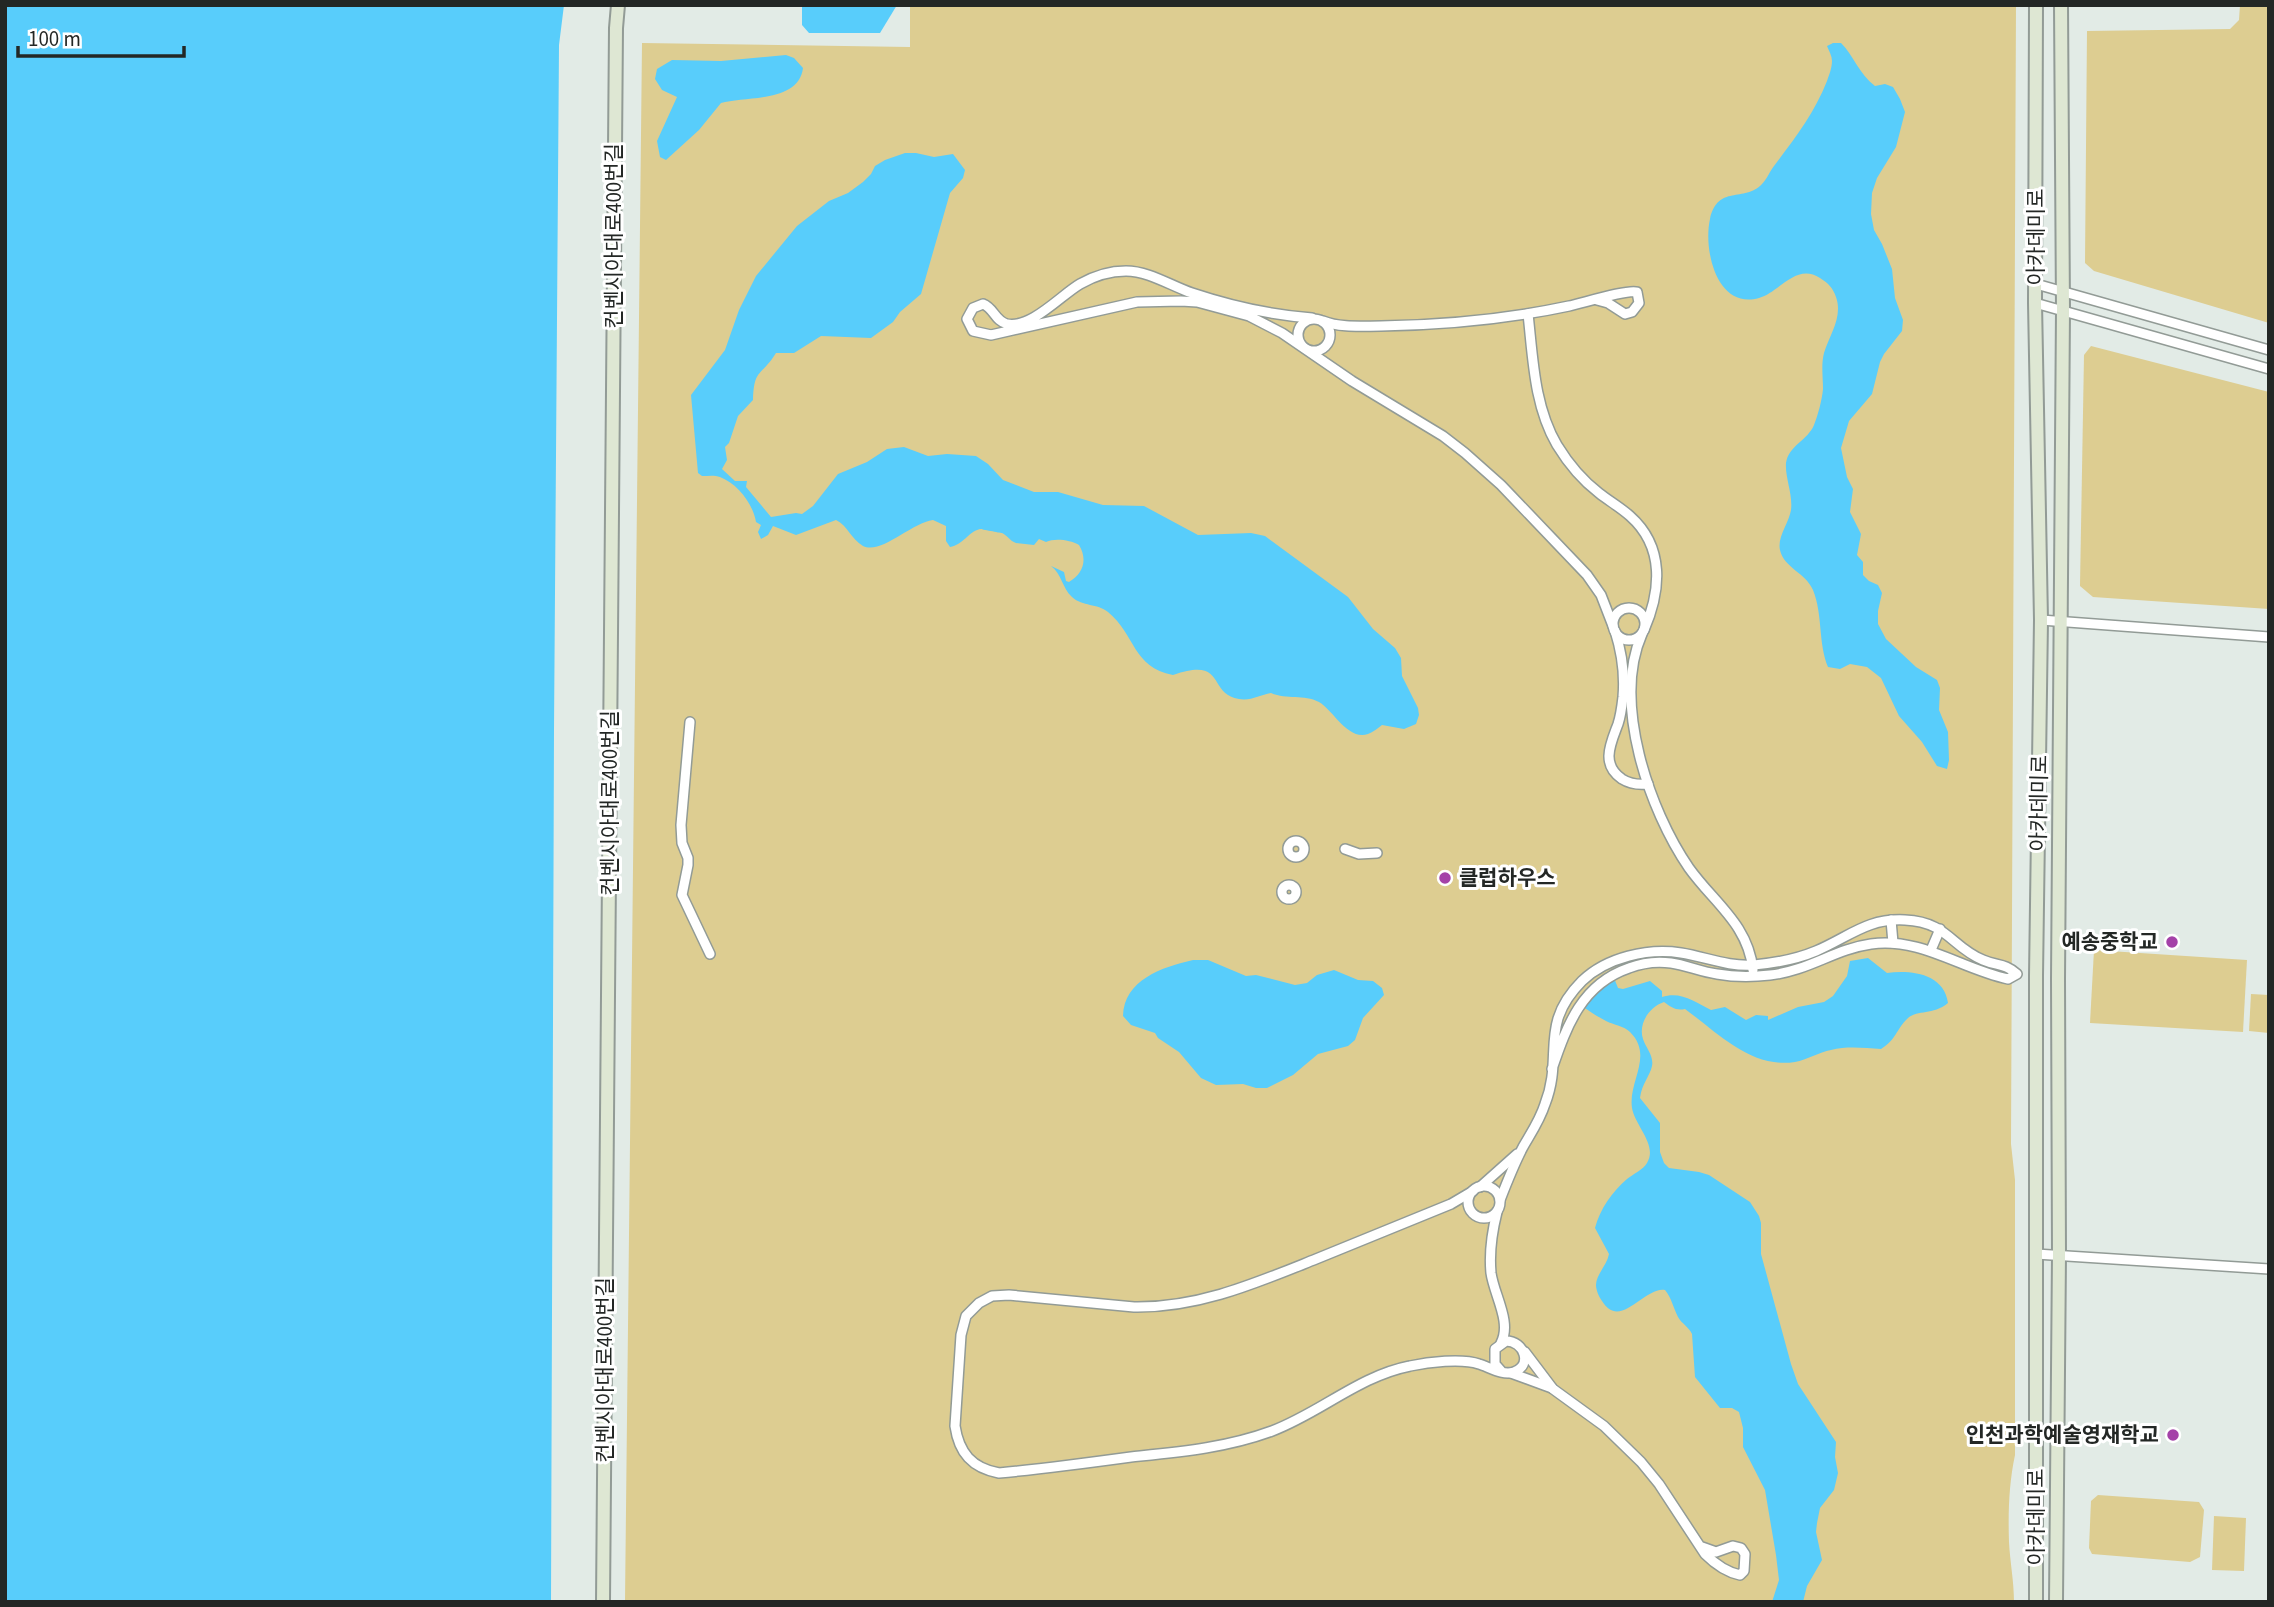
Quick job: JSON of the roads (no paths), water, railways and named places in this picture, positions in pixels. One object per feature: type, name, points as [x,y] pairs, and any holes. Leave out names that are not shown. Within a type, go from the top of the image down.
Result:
[{"type":"main road","name":"컨벤시아대로400번길","points":[[603,1602],[615,42],[618,5]]},
{"type":"main road","name":"아카데미로","points":[[2036,5],[2035,303],[2041,620],[2036,990],[2036,1602]]},
{"type":"main road","name":"아카데미로","points":[[2056,1602],[2059,1255],[2057,979],[2063,310],[2061,5]]},
{"type":"street","points":[[1597,300],[1528,314],[1422,325],[1338,325],[1234,305],[1126,271],[1093,278],[1080,284],[1042,312],[1023,322],[1004,323],[990,307],[983,304],[973,308],[967,319],[973,331],[991,335],[1137,302],[1181,300],[1212,306],[1249,316],[1271,327],[1352,381],[1443,436],[1485,469],[1595,586],[1614,629],[1622,659],[1624,682],[1622,706],[1609,746],[1609,760],[1614,772],[1623,779],[1637,784],[1648,784]]},
{"type":"street","points":[[2036,284],[2269,350]]},
{"type":"street","points":[[2035,303],[2269,369]]},
{"type":"street","points":[[1528,314],[1537,390],[1553,437],[1570,464],[1586,482],[1629,515],[1640,528],[1654,557],[1656,597],[1633,660],[1631,690],[1637,741],[1657,810],[1676,847],[1746,938],[1753,970]]},
{"type":"street","points":[[1312,318],[1302,323],[1298,339],[1304,347],[1313,351],[1323,348]]},
{"type":"street","points":[[1323,321],[1330,335]]},
{"type":"street","points":[[1327,363],[1322,355],[1323,348],[1338,325]]},
{"type":"street","points":[[1604,602],[1615,608],[1646,608],[1656,597]]},
{"type":"street","points":[[1614,629],[1615,615],[1623,608]]},
{"type":"street","points":[[1634,608],[1643,615],[1643,632]]},
{"type":"street","points":[[2041,620],[2269,637]]},
{"type":"street","points":[[1614,629],[1628,640],[1643,632]]},
{"type":"street","points":[[690,722],[681,825],[682,843],[688,865],[682,895],[710,954]]},
{"type":"street","points":[[1345,849],[1359,854],[1377,853]]},
{"type":"street","points":[[1891,920],[1893,943]]},
{"type":"street","points":[[1480,1364],[1493,1353],[1505,1335],[1503,1316],[1491,1273],[1492,1231],[1500,1200],[1546,1103],[1552,1069],[1554,1026],[1568,998],[1598,969],[1626,957],[1653,952],[1683,953],[1753,970],[1796,958],[1836,942],[1870,923],[1891,920],[1920,922],[1940,929],[1972,954],[1984,961],[2009,967],[2017,974],[2008,979],[1988,975],[1931,950],[1893,943],[1859,946],[1798,970],[1753,970],[1718,974],[1655,962],[1633,967],[1604,980],[1585,998],[1563,1036],[1552,1069]]},
{"type":"street","points":[[1931,950],[1940,929]]},
{"type":"street","points":[[1598,969],[1604,980]]},
{"type":"street","points":[[1568,998],[1577,1009]]},
{"type":"street","points":[[1523,1148],[1476,1189],[1451,1204],[1250,1286],[1195,1302],[1134,1307],[1009,1295],[985,1299],[972,1310],[963,1325],[955,1426],[961,1449],[977,1466],[999,1473],[1200,1449],[1272,1431],[1297,1420],[1356,1385],[1391,1370],[1426,1363],[1480,1364],[1553,1389],[1604,1426],[1659,1484],[1709,1558],[1726,1570],[1740,1575],[1744,1571],[1745,1554],[1741,1548],[1733,1546],[1716,1552],[1702,1547]]},
{"type":"street","points":[[1497,1212],[1483,1218],[1477,1217],[1470,1209],[1468,1199],[1476,1189],[1491,1188],[1500,1200]]},
{"type":"street","points":[[1451,1204],[1470,1209]]},
{"type":"street","points":[[1483,1218],[1492,1231]]},
{"type":"street","points":[[2036,1254],[2269,1269]]},
{"type":"street","points":[[1503,1316],[1522,1348],[1553,1389]]},
{"type":"street","points":[[1501,1343],[1511,1341],[1522,1348],[1525,1356],[1521,1367],[1507,1372]]},
{"type":"street","points":[[1493,1353],[1494,1364],[1507,1372]]},
{"type":"water","points":[[5,5],[564,5],[559,45],[551,1602],[5,1602]]},
{"type":"water","points":[[802,5],[897,5],[880,33],[809,33],[802,25]]},
{"type":"water","points":[[1841,43],[1875,86],[1885,84],[1893,87],[1905,112],[1896,147],[1877,178],[1872,193],[1871,214],[1874,230],[1892,269],[1895,298],[1903,320],[1902,331],[1880,362],[1872,394],[1849,421],[1841,448],[1847,477],[1853,489],[1850,512],[1861,534],[1857,555],[1863,562],[1863,575],[1878,585],[1882,593],[1878,624],[1886,639],[1916,667],[1937,680],[1940,688],[1939,710],[1948,732],[1947,769],[1937,766],[1922,742],[1899,716],[1881,678],[1867,667],[1850,664],[1840,669],[1828,667],[1813,590],[1786,561],[1780,550],[1780,540],[1791,510],[1786,463],[1790,452],[1811,430],[1818,412],[1823,389],[1823,357],[1838,312],[1835,294],[1820,278],[1803,274],[1795,276],[1766,295],[1745,299],[1733,295],[1723,286],[1711,261],[1708,232],[1714,208],[1725,198],[1755,190],[1762,184],[1797,136],[1822,93],[1832,66],[1827,46]]},
{"type":"water","points":[[786,55],[794,58],[803,68],[792,87],[769,96],[721,103],[699,130],[666,160],[660,157],[657,141],[677,97],[662,90],[655,79],[657,69],[672,60],[721,61]]},
{"type":"water","points":[[905,153],[934,157],[953,154],[965,170],[963,178],[950,193],[921,294],[900,312],[893,322],[871,338],[821,336],[794,353],[776,353],[757,377],[753,400],[738,416],[729,443],[725,447],[727,460],[722,469],[735,481],[747,481],[746,487],[771,517],[802,514],[813,506],[838,474],[867,462],[887,449],[904,447],[928,456],[976,456],[1003,480],[1034,492],[1058,492],[1103,505],[1144,506],[1198,535],[1251,533],[1265,536],[1348,597],[1373,629],[1395,648],[1401,658],[1402,676],[1418,708],[1416,724],[1404,729],[1382,725],[1361,735],[1347,729],[1324,706],[1313,700],[1271,693],[1251,699],[1239,699],[1229,696],[1209,673],[1202,670],[1173,675],[1160,671],[1142,658],[1124,630],[1108,612],[1076,600],[1066,589],[1051,566],[1064,572],[1066,581],[1074,579],[1083,566],[1082,551],[1075,543],[1058,540],[1046,542],[1039,539],[1034,545],[1016,543],[1002,533],[980,529],[950,547],[946,541],[946,526],[933,520],[924,522],[887,543],[870,548],[859,543],[836,520],[796,535],[773,526],[768,535],[761,539],[758,532],[761,525],[756,522],[744,495],[727,480],[698,473],[691,395],[725,350],[739,310],[756,276],[797,226],[829,201],[848,193],[863,182],[875,166]]},
{"type":"water","points":[[1868,958],[1887,973],[1915,973],[1933,980],[1940,985],[1948,1003],[1936,1010],[1911,1016],[1881,1049],[1837,1049],[1795,1062],[1779,1063],[1749,1054],[1722,1038],[1685,1009],[1676,1009],[1664,1002],[1649,1012],[1642,1028],[1643,1039],[1652,1062],[1640,1098],[1660,1123],[1660,1152],[1664,1163],[1669,1168],[1709,1175],[1750,1202],[1759,1216],[1761,1254],[1791,1364],[1798,1384],[1836,1442],[1838,1473],[1834,1490],[1820,1508],[1817,1523],[1816,1532],[1822,1560],[1807,1586],[1803,1602],[1772,1602],[1779,1580],[1765,1490],[1743,1447],[1743,1428],[1739,1412],[1732,1408],[1720,1408],[1695,1377],[1692,1334],[1678,1317],[1665,1290],[1649,1294],[1625,1310],[1617,1311],[1609,1309],[1597,1291],[1596,1281],[1609,1254],[1595,1228],[1597,1221],[1616,1189],[1647,1163],[1650,1149],[1632,1108],[1633,1088],[1640,1059],[1637,1041],[1628,1030],[1583,1007],[1601,986],[1614,978],[1618,988],[1650,981],[1662,991],[1662,997],[1682,996],[1711,1010],[1725,1007],[1746,1020],[1756,1015],[1768,1016],[1768,1020],[1798,1007],[1824,1002],[1833,996],[1847,976],[1850,961]]},
{"type":"water","points":[[1193,960],[1208,960],[1246,976],[1256,975],[1295,985],[1307,983],[1317,975],[1334,970],[1358,980],[1373,981],[1382,988],[1384,995],[1363,1018],[1355,1040],[1348,1046],[1318,1054],[1293,1075],[1267,1088],[1243,1084],[1216,1085],[1201,1078],[1179,1052],[1155,1033],[1131,1025],[1123,1016],[1125,1004],[1137,984],[1157,971]]},
{"type":"place","name":"클럽하우스","points":[[1445,878]]},
{"type":"place","name":"예송중학교","points":[[2172,942]]},
{"type":"place","name":"인천과학예술영재학교","points":[[2173,1435]]}]
